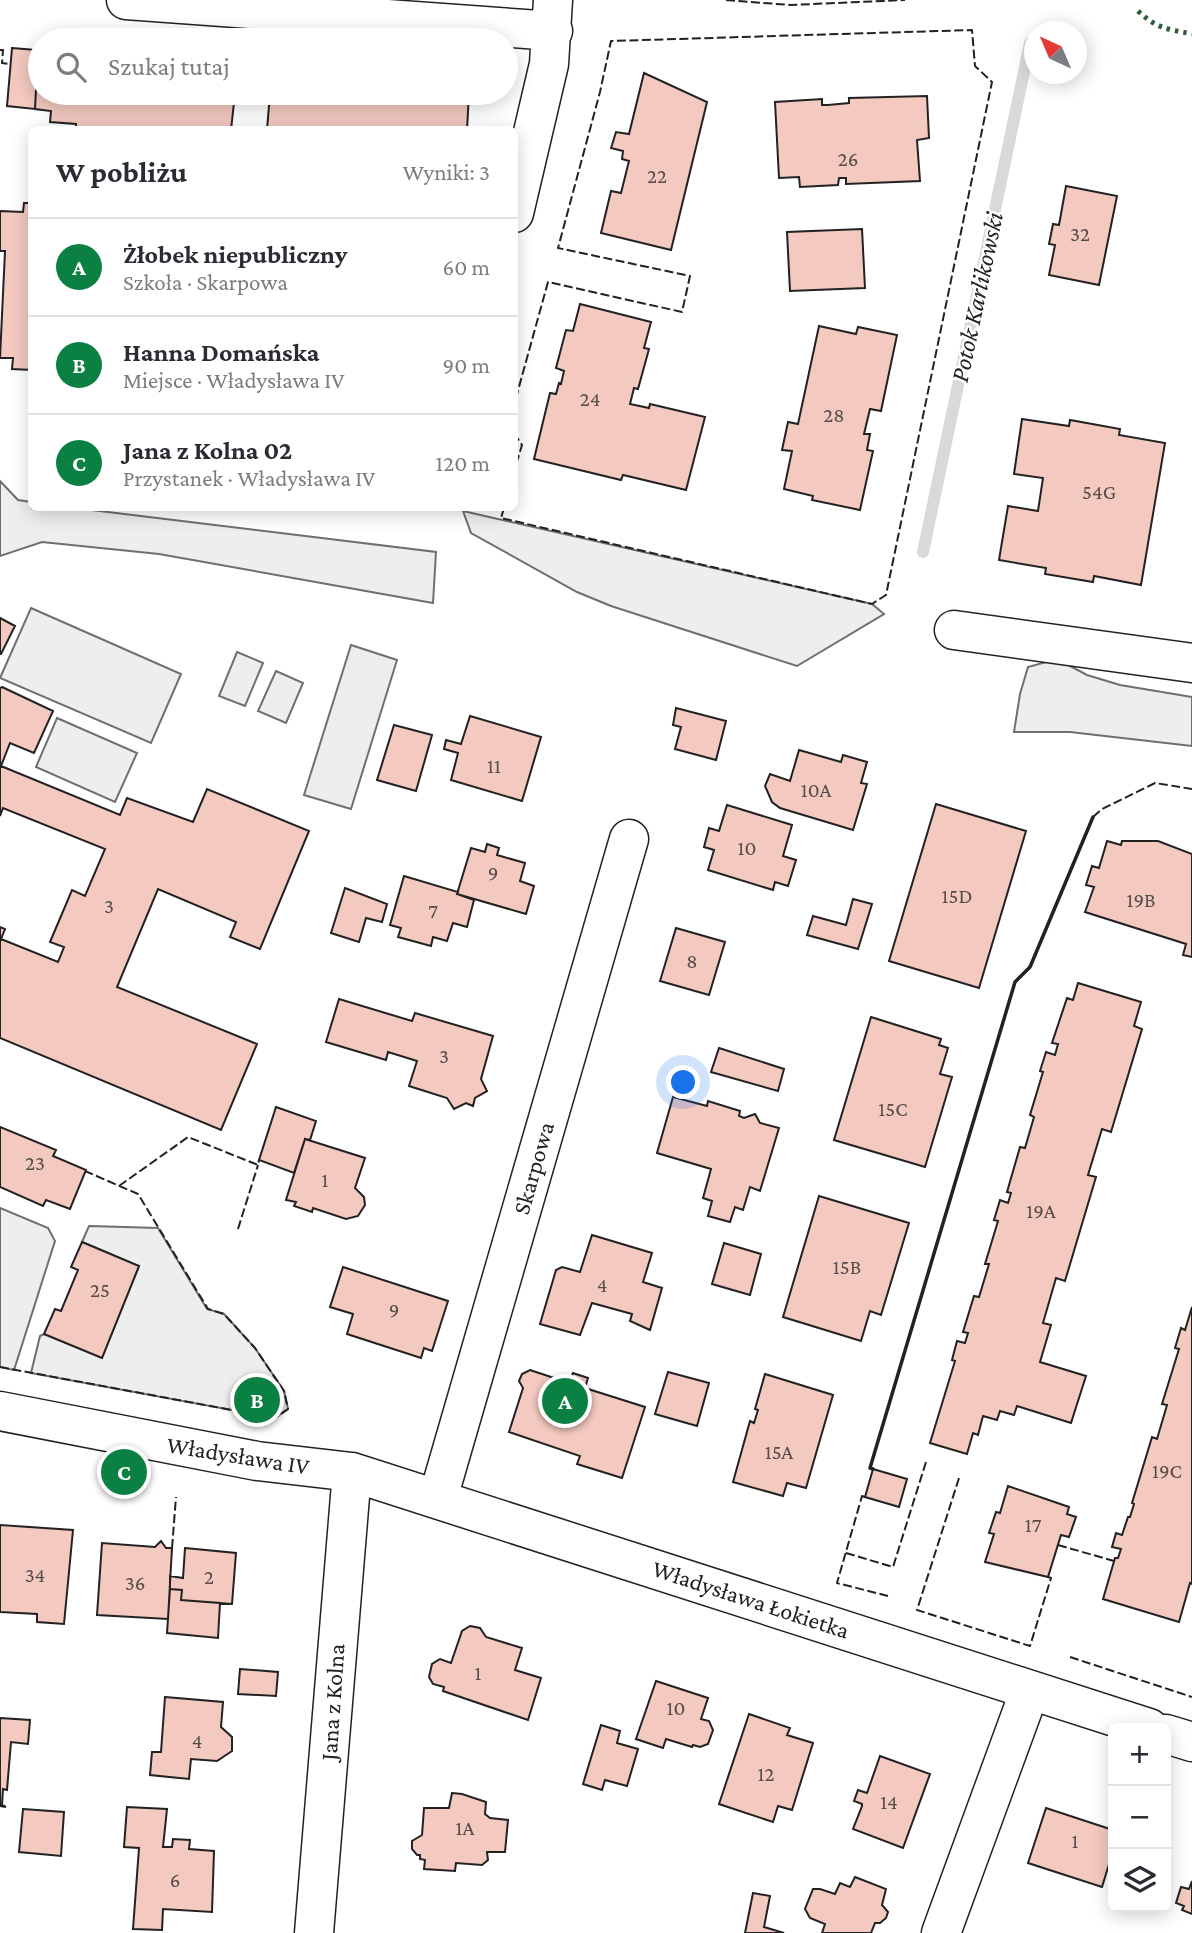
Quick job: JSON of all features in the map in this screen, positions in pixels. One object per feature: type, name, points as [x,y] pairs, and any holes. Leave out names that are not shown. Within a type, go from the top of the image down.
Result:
[{"type":"street","points":[[126,0],[553,16],[549,64],[518,196]]},
{"type":"street","points":[[954,630],[1192,663]]},
{"type":"street","name":"Skarpowa","points":[[438,1498],[629,839]]},
{"type":"street","name":"Władysława IV","points":[[0,1410],[257,1461],[352,1472]]},
{"type":"street","name":"Władysława Łokietka","points":[[352,1472],[1133,1723]]},
{"type":"street","name":"Jana z Kolna","points":[[314,1933],[352,1472]]},
{"type":"street","points":[[941,1933],[1030,1690]]},
{"type":"street","points":[[1171,1736],[1192,1742]]},
{"type":"shaded area","points":[[0,481],[18,500],[28,502],[28,511],[100,511],[436,552],[433,603],[159,554],[42,542],[0,556]]},
{"type":"shaded area","points":[[463,511],[872,604],[884,614],[797,666],[611,606],[577,592],[471,533]]},
{"type":"shaded area","points":[[31,608],[181,674],[151,743],[0,678]]},
{"type":"shaded area","points":[[351,645],[397,660],[351,809],[304,795]]},
{"type":"shaded area","points":[[237,652],[263,663],[245,706],[219,696]]},
{"type":"shaded area","points":[[1057,659],[1087,675],[1120,685],[1192,697],[1192,746],[1070,732],[1014,732],[1020,694],[1028,667]]},
{"type":"shaded area","points":[[276,671],[303,683],[286,723],[258,711]]},
{"type":"shaded area","points":[[57,718],[137,753],[115,802],[36,767]]},
{"type":"shaded area","points":[[0,1208],[48,1228],[55,1241],[14,1370],[0,1367]]},
{"type":"shaded area","points":[[89,1226],[158,1228],[207,1309],[224,1314],[255,1348],[284,1391],[288,1409],[275,1418],[31,1373],[40,1336],[44,1334],[102,1358],[139,1266],[82,1242]]},
{"type":"building","points":[[12,48],[28,49],[28,105],[35,105],[35,109],[7,106]]},
{"type":"building","points":[[644,73],[707,102],[671,250],[601,233],[611,191],[621,193],[629,161],[622,159],[623,151],[611,148],[616,132],[629,134]]},
{"type":"building","points":[[927,96],[929,138],[917,140],[920,181],[846,184],[846,178],[839,178],[838,185],[800,187],[799,177],[779,178],[775,102],[822,99],[822,105],[828,105],[849,103],[849,98]]},
{"type":"building","points":[[35,105],[234,105],[231,126],[76,126],[50,122],[51,111],[35,109]]},
{"type":"building","points":[[269,105],[468,105],[467,126],[267,126]]},
{"type":"building","points":[[1066,186],[1117,196],[1099,285],[1049,275],[1055,245],[1049,244],[1053,224],[1059,225]]},
{"type":"building","points":[[24,203],[28,203],[28,370],[12,369],[13,358],[0,358],[5,251],[0,251],[0,211],[23,212]]},
{"type":"building","points":[[862,229],[865,288],[790,291],[787,232]]},
{"type":"building","points":[[580,304],[651,322],[644,348],[649,349],[638,389],[634,388],[630,404],[649,408],[650,404],[705,417],[686,490],[623,475],[621,480],[534,459],[550,393],[556,394],[559,383],[561,384],[564,371],[556,368],[566,330],[573,331]]},
{"type":"building","points":[[819,326],[856,334],[858,327],[897,335],[881,411],[870,409],[864,434],[870,434],[867,450],[873,451],[860,510],[812,500],[813,496],[784,489],[792,451],[782,450],[788,422],[798,424]]},
{"type":"building","points":[[1022,419],[1069,426],[1070,420],[1120,429],[1119,435],[1165,443],[1141,585],[1094,576],[1093,582],[1045,574],[1046,568],[999,560],[1008,506],[1038,511],[1043,478],[1014,474]]},
{"type":"building","points":[[0,618],[15,626],[1,654],[0,654]]},
{"type":"building","points":[[2,687],[53,711],[34,753],[10,743],[1,766],[120,815],[127,798],[193,822],[207,789],[309,831],[260,949],[230,937],[236,922],[158,889],[117,987],[257,1044],[221,1130],[0,1038],[0,927],[5,929],[1,939],[58,962],[64,947],[50,942],[72,890],[85,896],[105,849],[3,808],[0,816]]},
{"type":"building","points":[[676,708],[726,721],[716,760],[675,749],[681,727],[673,725]]},
{"type":"building","points":[[470,716],[541,737],[522,801],[451,780],[458,753],[444,749],[446,740],[461,744]]},
{"type":"building","points":[[394,725],[432,735],[416,791],[377,780]]},
{"type":"building","points":[[799,750],[841,762],[843,755],[867,762],[861,783],[867,784],[853,830],[780,808],[772,802],[765,786],[770,774],[790,781]]},
{"type":"building","points":[[936,804],[1026,831],[979,988],[889,961]]},
{"type":"building","points":[[727,805],[792,825],[783,856],[796,860],[788,886],[775,882],[773,890],[708,870],[714,850],[704,847],[709,828],[719,831]]},
{"type":"building","points":[[1107,841],[1121,845],[1122,841],[1158,841],[1192,854],[1192,957],[1183,955],[1186,944],[1085,912],[1094,887],[1086,885],[1092,866],[1099,868]]},
{"type":"building","points":[[487,844],[499,848],[497,855],[525,863],[520,881],[534,886],[526,914],[457,894],[471,848],[485,852]]},
{"type":"building","points":[[404,876],[458,892],[457,894],[474,900],[467,927],[453,923],[447,941],[433,937],[431,946],[398,937],[401,928],[390,925]]},
{"type":"building","points":[[345,888],[387,904],[382,922],[366,918],[359,942],[331,933]]},
{"type":"building","points":[[853,899],[872,904],[858,949],[807,935],[813,916],[846,925]]},
{"type":"building","points":[[676,928],[725,942],[709,995],[660,981]]},
{"type":"building","points":[[1078,983],[1141,1002],[1134,1026],[1142,1029],[1111,1132],[1102,1129],[1088,1175],[1096,1177],[1065,1281],[1056,1278],[1043,1323],[1051,1325],[1040,1362],[1086,1376],[1071,1423],[1017,1406],[1014,1415],[1000,1411],[997,1420],[983,1416],[978,1435],[973,1433],[967,1454],[930,1443],[955,1361],[952,1360],[957,1341],[965,1343],[968,1333],[963,1332],[974,1296],[979,1297],[989,1264],[985,1264],[998,1221],[994,1220],[1000,1200],[1008,1203],[1011,1193],[1007,1192],[1020,1147],[1025,1148],[1034,1117],[1030,1115],[1046,1052],[1055,1055],[1058,1044],[1052,1043],[1067,998],[1073,1000]]},
{"type":"building","points":[[339,999],[412,1021],[415,1013],[493,1036],[481,1079],[487,1091],[475,1098],[473,1106],[466,1103],[454,1109],[447,1098],[409,1086],[417,1061],[388,1052],[386,1060],[326,1042]]},
{"type":"building","points":[[871,1017],[941,1039],[939,1045],[948,1048],[940,1074],[952,1077],[925,1167],[834,1140]]},
{"type":"building","points":[[719,1048],[784,1069],[778,1091],[711,1072]]},
{"type":"building","points":[[673,1097],[707,1106],[708,1101],[740,1111],[739,1116],[744,1118],[755,1114],[760,1123],[779,1128],[760,1191],[750,1187],[743,1210],[735,1207],[730,1222],[708,1216],[712,1201],[703,1198],[711,1169],[657,1153]]},
{"type":"building","points":[[276,1107],[316,1121],[310,1140],[305,1139],[294,1173],[259,1160]]},
{"type":"building","points":[[0,1127],[56,1150],[53,1156],[86,1170],[70,1209],[46,1200],[43,1206],[0,1187]]},
{"type":"building","points":[[305,1139],[365,1158],[355,1188],[364,1197],[365,1205],[358,1216],[346,1219],[313,1208],[312,1212],[294,1206],[296,1202],[286,1200]]},
{"type":"building","points":[[819,1196],[909,1223],[881,1315],[870,1311],[861,1341],[783,1317]]},
{"type":"building","points":[[592,1235],[652,1253],[643,1282],[662,1288],[650,1330],[630,1321],[632,1314],[592,1303],[580,1335],[540,1324],[556,1270],[562,1267],[580,1272]]},
{"type":"building","points":[[82,1242],[139,1266],[102,1358],[44,1334],[55,1309],[61,1311],[78,1270],[71,1267]]},
{"type":"building","points":[[724,1243],[761,1254],[750,1295],[712,1284]]},
{"type":"building","points":[[343,1267],[448,1301],[432,1351],[424,1348],[421,1358],[347,1334],[353,1314],[330,1307]]},
{"type":"building","points":[[1192,1307],[1192,1584],[1190,1583],[1179,1622],[1103,1599],[1115,1558],[1118,1558],[1121,1549],[1112,1547],[1116,1533],[1122,1535],[1130,1517],[1152,1437],[1157,1439],[1167,1405],[1162,1404],[1179,1349],[1175,1348],[1181,1328],[1185,1330]]},
{"type":"building","points":[[530,1370],[569,1383],[573,1373],[588,1378],[585,1388],[645,1407],[622,1478],[577,1464],[580,1456],[509,1432],[523,1388],[519,1381],[522,1374]]},
{"type":"building","points":[[668,1372],[709,1383],[697,1426],[655,1414]]},
{"type":"building","points":[[765,1374],[833,1395],[806,1488],[787,1483],[783,1496],[733,1482],[750,1421],[754,1423],[758,1410],[755,1409]]},
{"type":"building","points":[[873,1469],[907,1479],[899,1507],[865,1497]]},
{"type":"building","points":[[1008,1486],[1069,1507],[1067,1514],[1076,1517],[1069,1537],[1061,1535],[1048,1577],[985,1562],[994,1534],[989,1533],[996,1512],[1000,1513]]},
{"type":"building","points":[[0,1525],[73,1530],[64,1624],[37,1622],[37,1614],[0,1612]]},
{"type":"building","points":[[161,1541],[166,1548],[172,1548],[168,1619],[97,1615],[102,1543],[155,1547]]},
{"type":"building","points":[[185,1548],[236,1553],[232,1604],[181,1600],[182,1590],[170,1589],[170,1576],[183,1578]]},
{"type":"building","points":[[170,1589],[182,1590],[181,1600],[220,1603],[218,1638],[167,1633]]},
{"type":"building","points":[[470,1626],[480,1628],[486,1637],[522,1648],[515,1670],[541,1678],[528,1720],[443,1691],[444,1687],[433,1684],[429,1677],[432,1664],[440,1659],[451,1663],[462,1631]]},
{"type":"building","points":[[240,1669],[278,1672],[276,1696],[238,1694]]},
{"type":"building","points":[[656,1681],[708,1698],[701,1719],[709,1721],[713,1730],[708,1744],[692,1747],[666,1739],[663,1748],[636,1739]]},
{"type":"building","points":[[165,1697],[223,1702],[221,1727],[232,1737],[232,1751],[217,1761],[191,1759],[189,1779],[150,1775],[152,1752],[161,1752]]},
{"type":"building","points":[[749,1714],[790,1728],[787,1735],[813,1743],[792,1810],[778,1806],[773,1822],[719,1804]]},
{"type":"building","points":[[0,1718],[30,1720],[28,1744],[11,1742],[7,1790],[3,1789],[2,1805],[6,1807],[0,1806]]},
{"type":"building","points":[[601,1725],[620,1731],[617,1743],[638,1749],[627,1786],[605,1780],[602,1790],[583,1784]]},
{"type":"building","points":[[880,1756],[930,1774],[903,1848],[853,1829],[862,1806],[854,1801],[858,1790],[867,1793]]},
{"type":"building","points":[[452,1793],[486,1802],[485,1814],[490,1818],[508,1820],[505,1852],[487,1852],[488,1860],[482,1865],[456,1863],[455,1871],[424,1869],[425,1860],[420,1859],[420,1855],[412,1849],[412,1841],[422,1835],[424,1808],[449,1808]]},
{"type":"building","points":[[127,1807],[167,1809],[163,1847],[172,1847],[173,1839],[190,1840],[189,1849],[214,1851],[212,1912],[163,1909],[162,1930],[133,1929],[139,1848],[124,1847]]},
{"type":"building","points":[[1046,1808],[1108,1828],[1108,1867],[1102,1887],[1028,1863]]},
{"type":"building","points":[[23,1809],[64,1812],[61,1856],[19,1852]]},
{"type":"building","points":[[855,1877],[886,1889],[882,1905],[888,1912],[886,1918],[875,1923],[871,1933],[822,1933],[825,1924],[810,1918],[805,1909],[813,1889],[835,1894],[840,1883],[850,1887]]},
{"type":"building","points":[[1192,1881],[1192,1914],[1182,1910],[1184,1906],[1176,1903],[1181,1887],[1189,1889]]},
{"type":"building","points":[[753,1893],[770,1896],[764,1927],[784,1933],[745,1933]]},
{"type":"waterway","name":"Potok Karlikowski","points":[[923,552],[1024,72]]},
{"type":"hedge","points":[[1138,11],[1157,25],[1192,34]]},
{"type":"fence","points":[[726,0],[790,5],[905,0]]},
{"type":"fence","points":[[503,511],[501,518],[872,604],[886,595],[992,82],[975,66],[972,30],[611,41],[558,248],[690,276],[682,312],[548,282],[518,391]]},
{"type":"fence","points":[[0,50],[3,50],[2,63],[10,64]]},
{"type":"fence","points":[[518,439],[522,445],[518,458]]},
{"type":"fence","points":[[1093,817],[1102,809],[1155,783],[1192,789]]},
{"type":"fence","points":[[119,1186],[188,1137],[258,1165],[259,1160]]},
{"type":"fence","points":[[238,1229],[258,1165]]},
{"type":"fence","points":[[0,1367],[275,1418],[288,1409],[284,1391],[255,1348],[224,1314],[208,1309],[138,1194],[85,1171]]},
{"type":"fence","points":[[846,1553],[893,1567],[926,1462]]},
{"type":"fence","points":[[959,1478],[917,1610],[1030,1646],[1051,1578],[1048,1577]]},
{"type":"fence","points":[[865,1497],[862,1496],[837,1583],[888,1596]]},
{"type":"fence","points":[[172,1548],[176,1497]]},
{"type":"fence","points":[[1058,1545],[1114,1561]]},
{"type":"fence","points":[[1070,1657],[1192,1697]]},
{"type":"wall","points":[[873,1469],[870,1468],[1015,982],[1030,967],[1093,817]]},
{"type":"place","name":"Hanna Domańska","points":[[257,1400]]},
{"type":"place","name":"Żłobek niepubliczny","points":[[565,1401]]},
{"type":"place","name":"Jana z Kolna 02","points":[[124,1472]]}]
